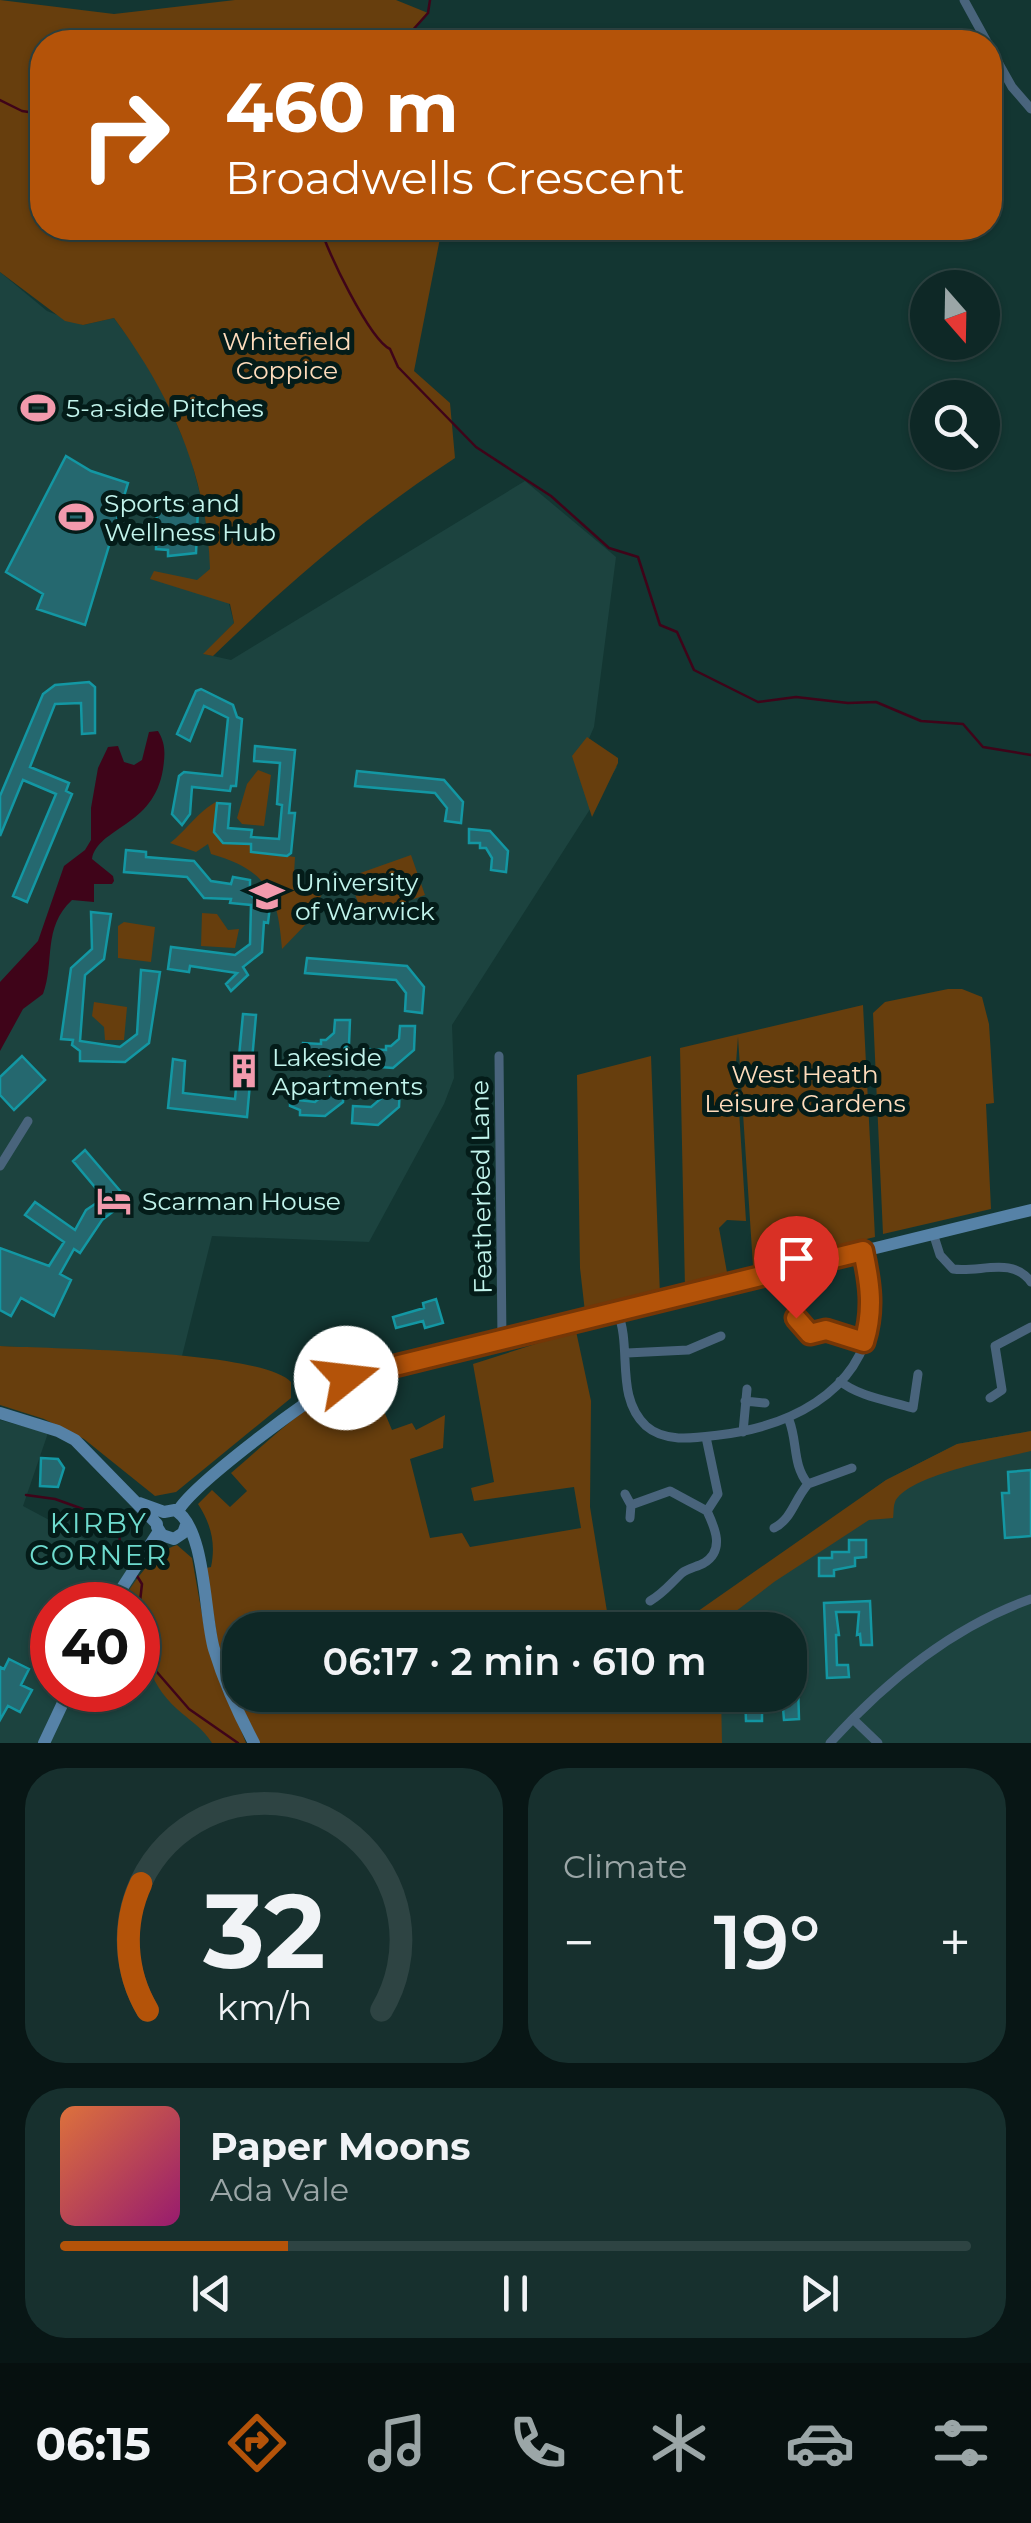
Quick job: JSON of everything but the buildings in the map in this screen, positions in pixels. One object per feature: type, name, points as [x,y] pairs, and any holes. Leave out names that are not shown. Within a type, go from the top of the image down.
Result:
[{"type":"street","points":[[964,0],[981,30]]},
{"type":"street","points":[[1002,68],[1031,109]]},
{"type":"street","name":"Featherbed Lane","points":[[499,1056],[502,1340]]},
{"type":"street","points":[[0,1166],[28,1122]]},
{"type":"street","points":[[125,1582],[202,1486],[330,1386],[369,1369],[1031,1210]]},
{"type":"street","points":[[934,1233],[940,1255],[953,1268],[1008,1267],[1028,1277],[1031,1263]]},
{"type":"street","points":[[616,1311],[624,1326],[626,1386],[634,1413],[646,1426],[657,1434],[675,1438],[743,1432],[790,1420],[840,1381],[864,1342],[871,1319],[871,1285],[863,1251]]},
{"type":"street","points":[[796,1318],[810,1334],[826,1330],[864,1342]]},
{"type":"street","points":[[1002,1390],[995,1346],[1031,1327]]},
{"type":"street","points":[[627,1353],[688,1350],[722,1336]]},
{"type":"street","points":[[840,1381],[853,1393],[877,1395],[912,1408],[918,1374]]},
{"type":"street","points":[[743,1432],[747,1388]]},
{"type":"street","points":[[1002,1390],[1014,1395]]},
{"type":"street","points":[[990,1398],[1002,1390]]},
{"type":"street","points":[[745,1401],[764,1403]]},
{"type":"street","points":[[0,1413],[67,1434],[199,1555]]},
{"type":"street","points":[[790,1420],[797,1439],[798,1472],[808,1484]]},
{"type":"street","points":[[706,1437],[718,1494],[707,1511]]},
{"type":"street","points":[[774,1528],[784,1522],[808,1484],[852,1468]]},
{"type":"street","points":[[631,1505],[670,1491],[707,1511],[718,1533],[709,1560],[684,1570],[663,1594],[650,1600]]},
{"type":"street","points":[[625,1494],[631,1505],[630,1518]]},
{"type":"street","points":[[167,1526],[186,1525],[199,1555],[216,1654],[254,1743]]},
{"type":"street","points":[[830,1743],[894,1678],[989,1616],[1031,1598]]},
{"type":"street","points":[[44,1743],[59,1712]]},
{"type":"street","points":[[853,1719],[878,1743]]},
{"type":"shaded area","name":"University of Warwick","points":[[0,272],[47,311],[83,325],[114,318],[154,373],[189,452],[234,623],[204,654],[231,660],[525,481],[616,557],[594,727],[587,743],[617,767],[452,1025],[454,1078],[444,1104],[369,1242],[212,1236],[182,1356],[0,1346]]},
{"type":"shaded area","points":[[158,731],[164,754],[158,788],[138,815],[96,848],[92,859],[114,881],[94,884],[94,902],[72,900],[63,911],[53,934],[43,994],[23,1009],[0,1051],[0,982],[38,941],[64,866],[85,850],[91,840],[91,808],[98,768],[108,747],[118,746],[124,762],[134,765],[142,760],[149,732]]},
{"type":"shaded area","points":[[0,1420],[48,1433],[23,1506],[111,1553],[138,1581],[30,1582],[30,1712],[160,1712],[160,1661],[214,1743],[0,1743]]},
{"type":"shaded area","points":[[1031,1431],[1031,1743],[719,1743],[718,1712],[807,1712],[807,1612],[713,1612],[713,1605],[886,1480],[957,1444]]},
{"type":"green space","name":"Whitefield Coppice","points":[[0,0],[114,14],[235,0],[396,0],[428,13],[413,30],[30,30],[30,240],[440,240],[414,371],[450,403],[455,458],[329,551],[213,656],[203,654],[234,623],[230,604],[150,579],[154,571],[197,580],[210,569],[202,500],[193,467],[152,376],[114,318],[83,325],[65,321],[0,272]]},
{"type":"green space","points":[[587,737],[618,758],[592,817],[572,756]]},
{"type":"green space","points":[[258,770],[271,775],[264,826],[242,824],[237,818],[247,784]]},
{"type":"green space","points":[[218,801],[214,832],[223,843],[251,845],[251,852],[295,857],[294,874],[299,874],[302,886],[322,894],[307,923],[282,949],[273,899],[257,877],[230,860],[211,854],[208,844],[196,852],[170,843]]},
{"type":"green space","points":[[411,855],[425,895],[363,917],[349,877]]},
{"type":"green space","points":[[202,913],[217,914],[228,930],[239,929],[235,948],[201,946]]},
{"type":"green space","points":[[124,922],[155,927],[151,962],[118,958],[118,926]]},
{"type":"green space","points":[[962,989],[982,997],[989,1024],[994,1103],[986,1104],[991,1209],[883,1234],[873,1013],[885,1002]]},
{"type":"green space","points":[[94,1002],[127,1007],[124,1040],[105,1040],[104,1027],[92,1016]]},
{"type":"green space","name":"West Heath Leisure Gardens","points":[[863,1005],[875,1237],[753,1266],[738,1037],[736,1063],[746,1221],[727,1220],[719,1228],[728,1278],[685,1289],[680,1048]]},
{"type":"green space","points":[[651,1056],[660,1295],[585,1312],[580,1268],[577,1075]]},
{"type":"green space","points":[[576,1331],[591,1401],[590,1507],[607,1612],[222,1612],[222,1660],[206,1568],[211,1567],[213,1542],[198,1504],[212,1490],[230,1507],[247,1491],[231,1473],[313,1405],[350,1386],[370,1379],[372,1384],[361,1389],[364,1400],[378,1397],[392,1430],[412,1423],[416,1430],[445,1415],[443,1448],[410,1459],[430,1538],[462,1533],[470,1547],[581,1528],[574,1487],[474,1501],[471,1488],[494,1482],[473,1364]]},
{"type":"green space","points":[[0,1346],[153,1353],[239,1363],[271,1371],[291,1382],[291,1398],[176,1492],[155,1496],[84,1439],[44,1419],[0,1405]]},
{"type":"green space","points":[[1031,1431],[1031,1451],[957,1469],[917,1484],[895,1502],[893,1518],[869,1520],[735,1612],[697,1612],[886,1480],[957,1444]]},
{"type":"green space","points":[[177,1545],[192,1558],[207,1643],[222,1681],[222,1712],[234,1712],[246,1743],[212,1743],[160,1689],[160,1582],[135,1582],[168,1548]]},
{"type":"green space","points":[[245,1712],[721,1712],[722,1743],[258,1743]]},
{"type":"waterway","points":[[413,30],[428,13],[430,0]]},
{"type":"waterway","points":[[0,100],[30,112]]},
{"type":"waterway","points":[[326,240],[350,293],[371,329],[390,349],[398,367],[476,447],[551,496],[609,548],[638,557],[660,625],[677,632],[694,670],[758,702],[796,697],[876,702],[921,721],[963,724],[983,747],[1031,755]]},
{"type":"waterway","points":[[26,1495],[55,1499],[119,1522],[120,1549],[130,1565]]},
{"type":"waterway","points":[[137,1576],[142,1584],[138,1619],[156,1671],[189,1709],[238,1743]]},
{"type":"place","name":"5-a-side Pitches","points":[[38,408]]},
{"type":"place","name":"Sports and Wellness Hub","points":[[76,517]]},
{"type":"place","name":"University of Warwick","points":[[267,896]]},
{"type":"place","name":"Lakeside Apartments","points":[[244,1071]]},
{"type":"place","name":"Scarman House","points":[[114,1201]]},
{"type":"district","name":"KIRBY CORNER","points":[[99,1539]]},
{"type":"route","points":[[346,1378],[369,1369],[863,1251],[871,1285],[871,1319],[864,1342],[826,1330],[810,1334],[796,1318]]}]
